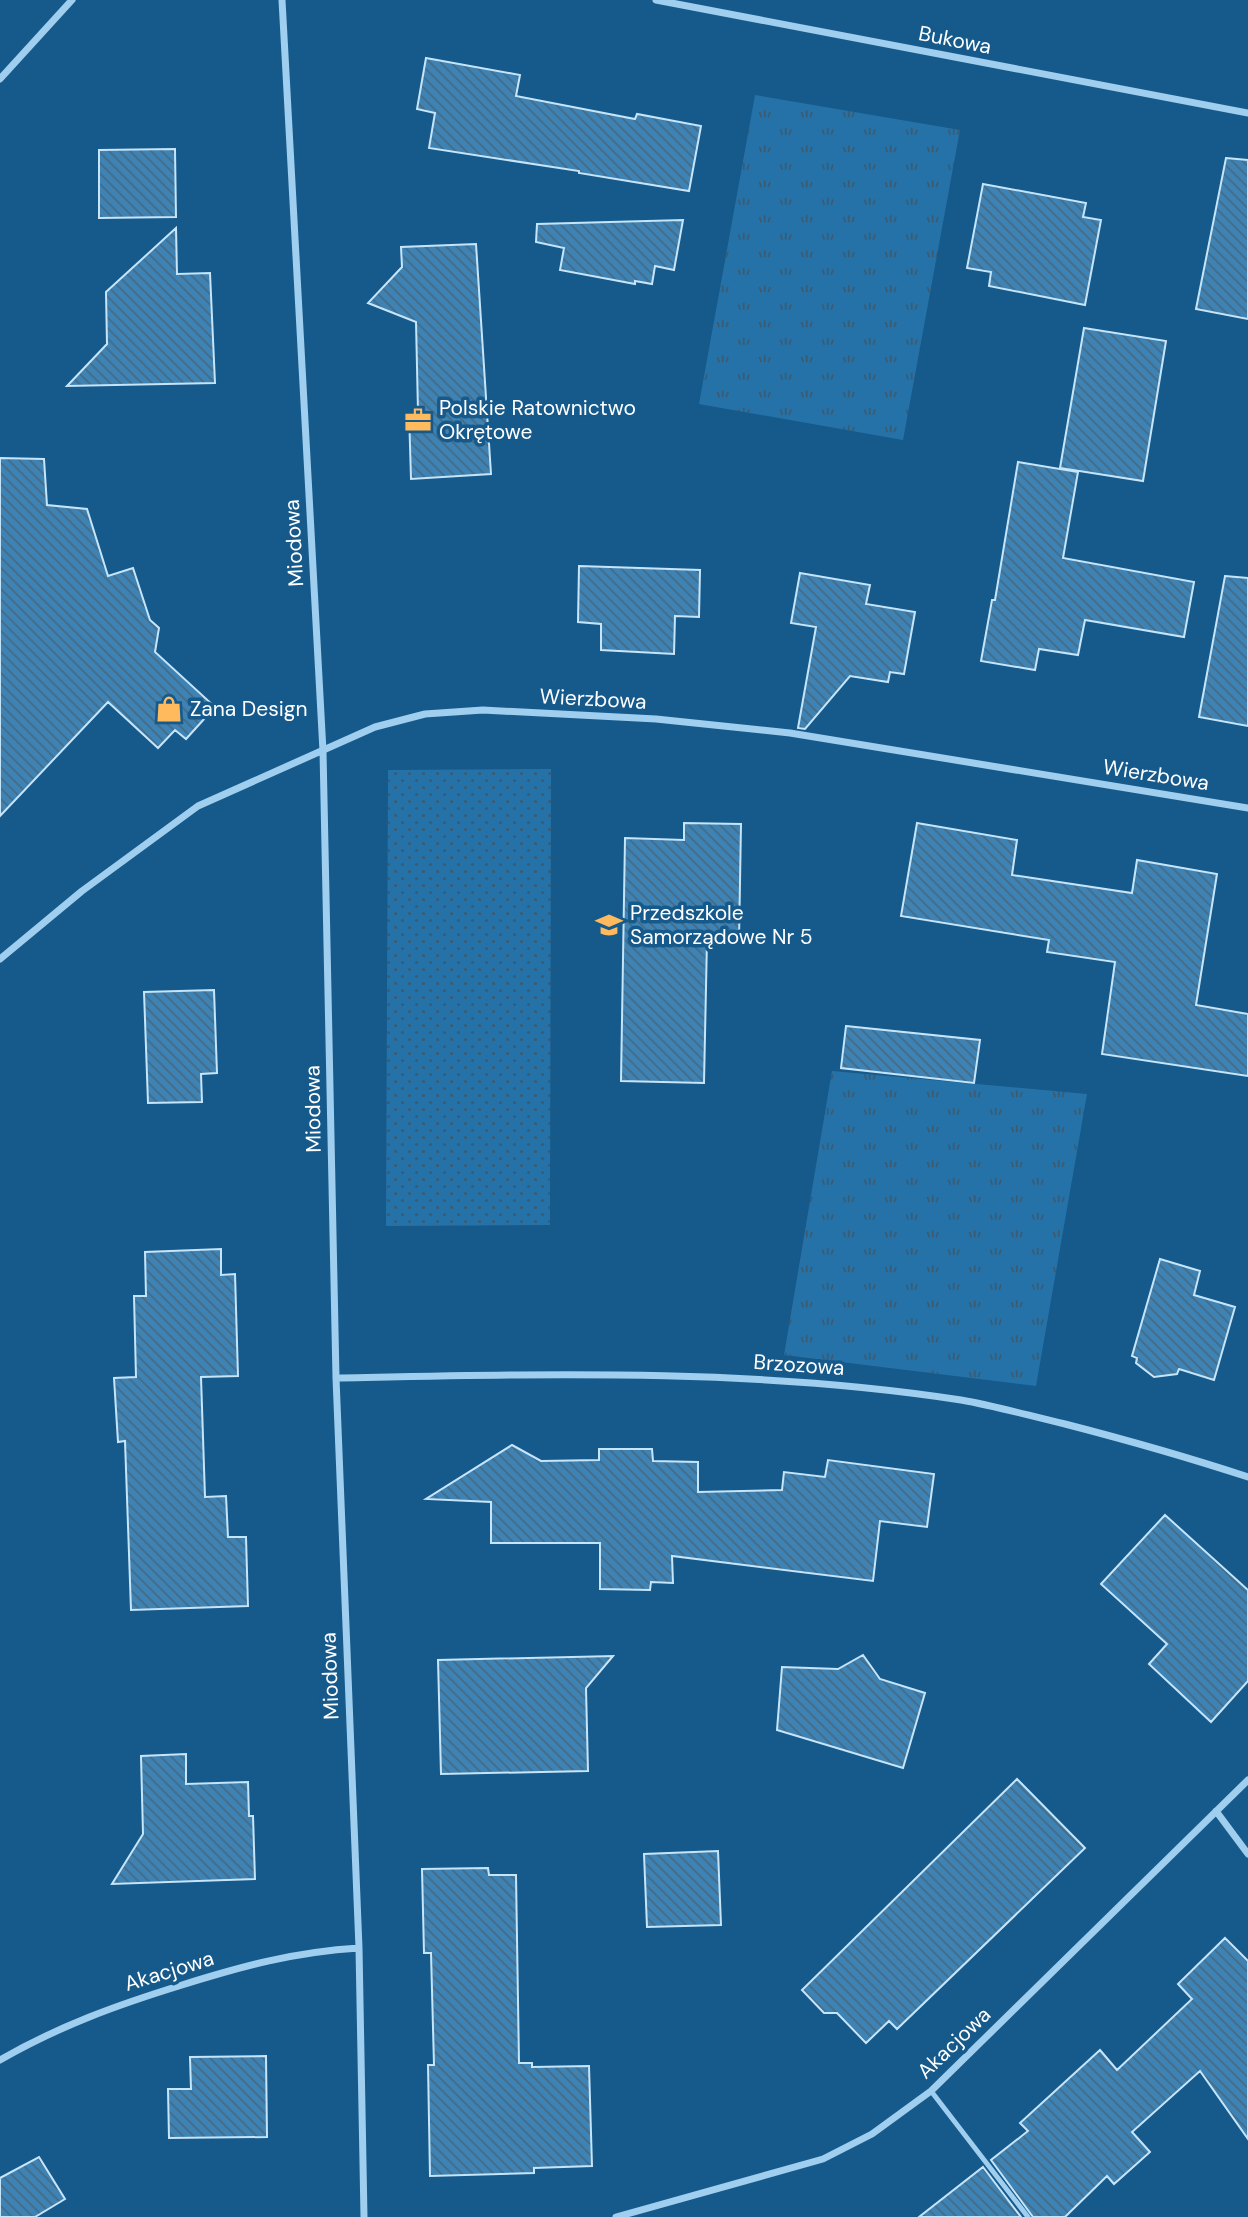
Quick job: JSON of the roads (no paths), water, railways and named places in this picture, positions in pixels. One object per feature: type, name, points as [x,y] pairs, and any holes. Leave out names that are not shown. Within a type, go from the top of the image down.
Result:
[{"type":"street","points":[[0,79],[72,0]]},
{"type":"street","name":"Miodowa","points":[[282,0],[323,751],[336,1378],[359,1948],[364,2217]]},
{"type":"street","name":"Bukowa","points":[[656,0],[1248,113]]},
{"type":"street","name":"Wierzbowa","points":[[0,959],[82,891],[198,806],[374,727],[425,714],[483,710],[656,719],[790,733],[1248,808]]},
{"type":"street","name":"Brzozowa","points":[[336,1378],[517,1375],[735,1378],[882,1389],[1004,1409],[1166,1450],[1248,1477]]},
{"type":"street","name":"Akacjowa","points":[[616,2217],[823,2159],[872,2134],[931,2091],[1248,1780]]},
{"type":"street","points":[[1216,1811],[1248,1854]]},
{"type":"street","name":"Akacjowa","points":[[0,2060],[76,2020],[128,2001],[244,1966],[313,1951],[359,1948]]},
{"type":"lane","points":[[931,2091],[1028,2217]]},
{"type":"place","name":"Polskie Ratownictwo Okrętowe","points":[[418,420]]},
{"type":"place","name":"Zana Design","points":[[169,709]]},
{"type":"place","name":"Przedszkole Samorządowe Nr 5","points":[[609,925]]}]
